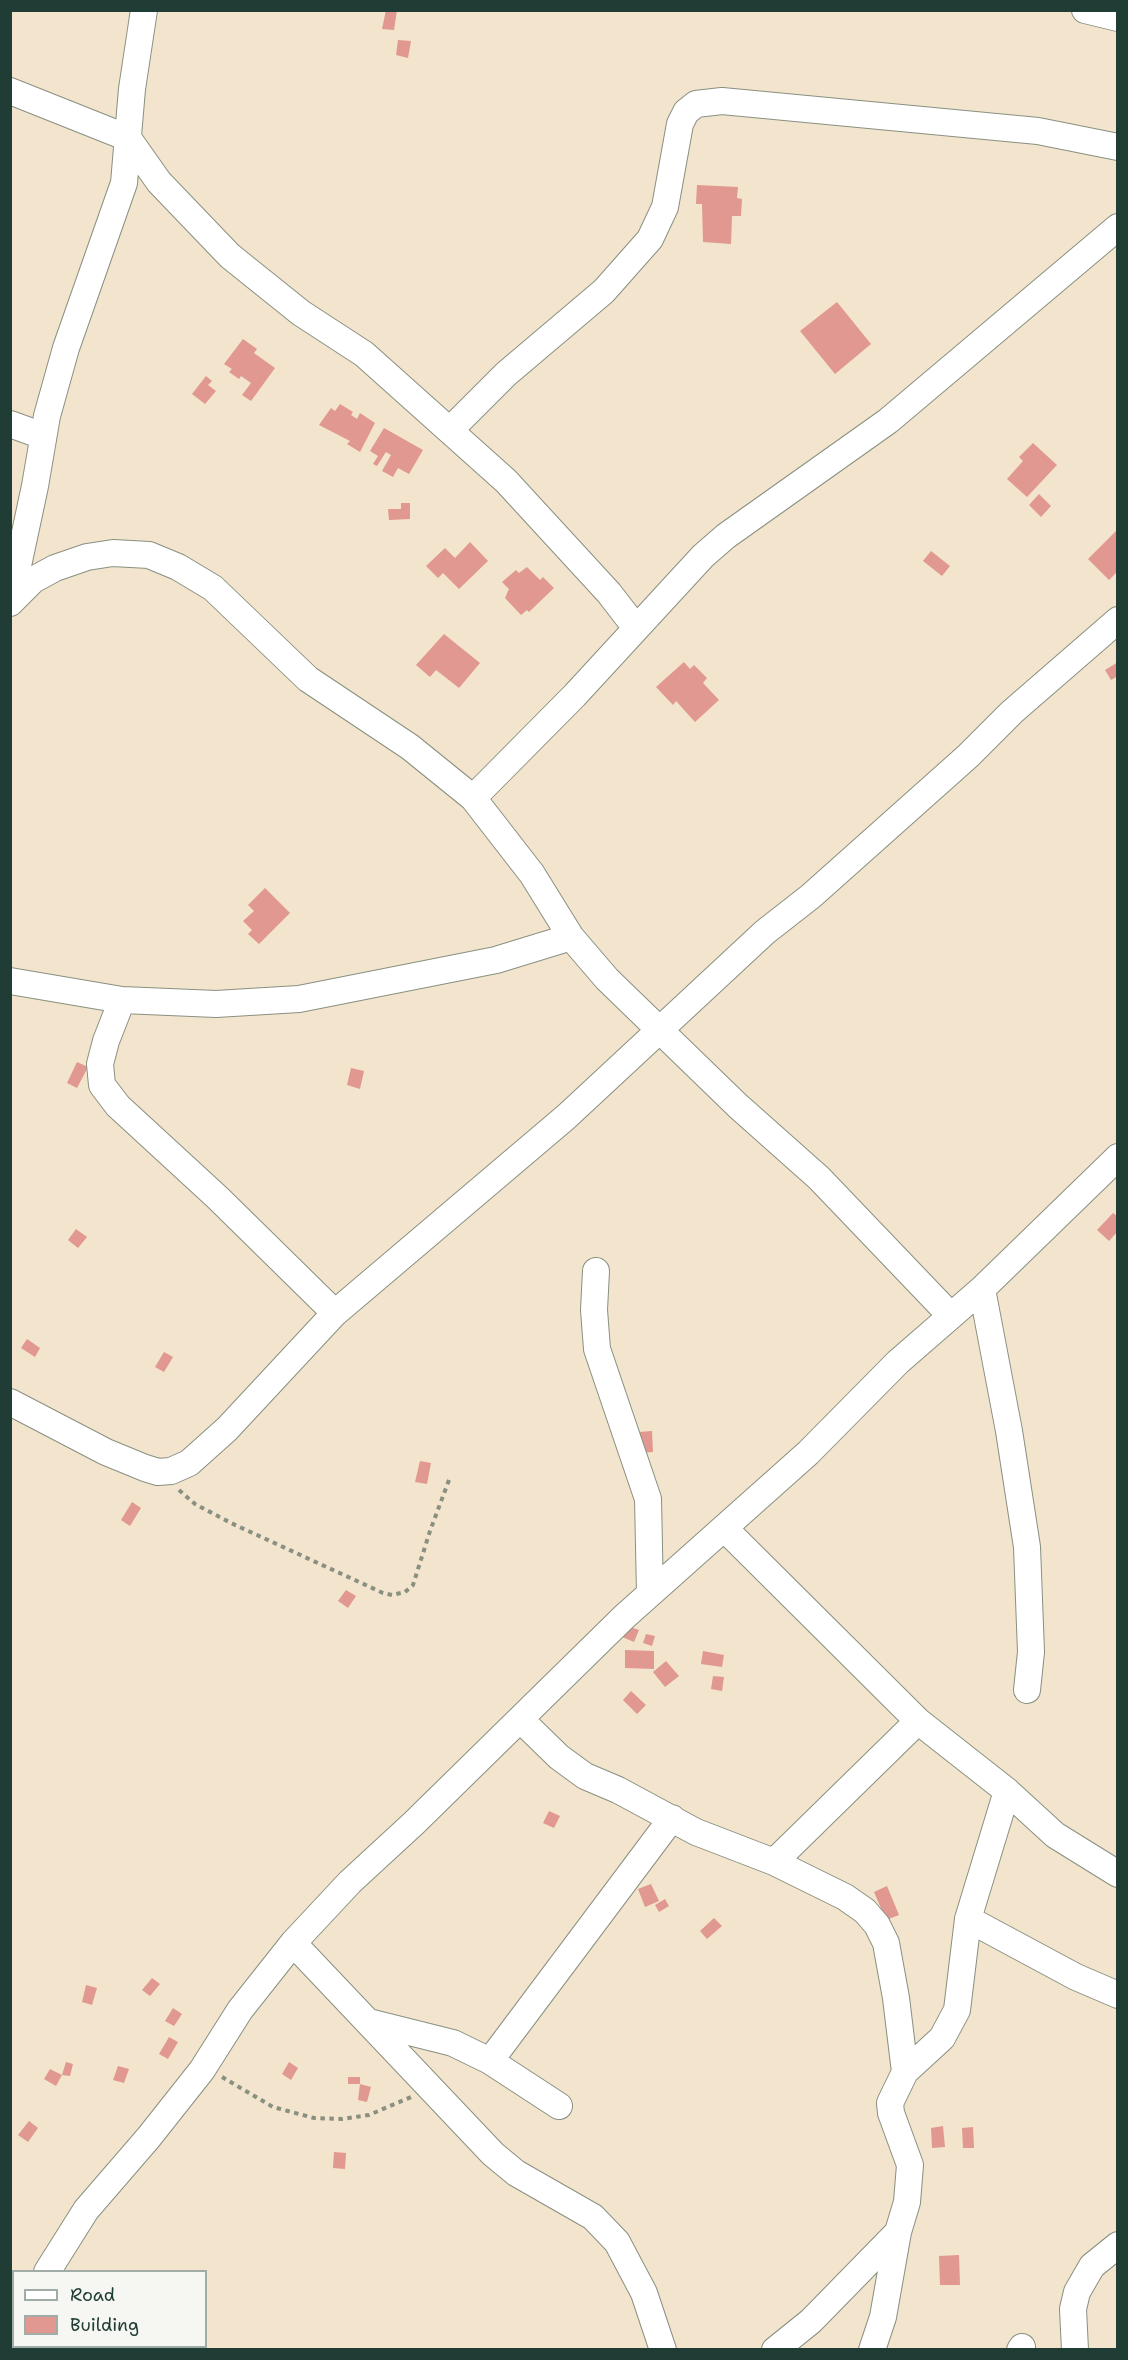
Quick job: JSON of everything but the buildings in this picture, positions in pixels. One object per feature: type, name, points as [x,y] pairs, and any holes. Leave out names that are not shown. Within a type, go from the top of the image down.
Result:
[{"type":"street","points":[[10,603],[43,436],[66,348],[124,183],[132,89],[144,10]]},
{"type":"street","points":[[1085,10],[1118,18]]},
{"type":"street","points":[[10,91],[128,138],[159,182],[230,256],[301,313],[364,354],[451,429],[535,511],[609,593],[636,628]]},
{"type":"street","points":[[451,429],[498,382],[604,291],[651,239],[665,207],[680,124],[686,112],[696,104],[722,100],[1038,131],[1118,147]]},
{"type":"street","points":[[473,798],[574,695],[703,556],[726,536],[896,415],[1118,226]]},
{"type":"street","points":[[10,424],[43,436]]},
{"type":"street","points":[[10,603],[33,580],[87,557],[113,553],[149,555],[178,567],[213,588],[309,679],[410,747],[473,798],[532,874],[571,937],[607,979],[738,1106],[819,1178],[951,1316]]},
{"type":"street","points":[[10,1402],[106,1452],[158,1472],[171,1471],[189,1463],[227,1429],[335,1313],[566,1117],[659,1028],[765,932],[811,896],[879,836],[968,756],[1012,712],[1118,620]]},
{"type":"street","points":[[10,981],[122,1000],[216,1004],[299,999],[496,960],[571,937]]},
{"type":"street","points":[[122,1000],[106,1041],[100,1064],[102,1085],[118,1107],[226,1206],[335,1313]]},
{"type":"street","points":[[47,2270],[86,2210],[150,2137],[201,2070],[240,2010],[293,1943],[375,1858],[521,1720],[650,1593],[808,1453],[898,1362],[982,1289],[1118,1157]]},
{"type":"street","points":[[596,1271],[594,1310],[597,1349],[648,1499],[650,1593]]},
{"type":"street","points":[[982,1289],[1009,1431],[1027,1547],[1031,1652],[1027,1690]]},
{"type":"street","points":[[724,1528],[918,1721],[1007,1791],[1054,1835],[1118,1874]]},
{"type":"street","points":[[521,1720],[559,1757],[585,1776],[696,1832],[774,1862],[845,1896],[877,1925],[886,1943],[891,1965],[905,2072]]},
{"type":"street","points":[[774,1862],[918,1721]]},
{"type":"street","points":[[872,2349],[883,2317],[898,2232],[908,2202],[910,2165],[891,2114],[890,2103],[905,2072],[942,2038],[957,2010],[968,1919],[1007,1791]]},
{"type":"street","points":[[490,2061],[672,1818]]},
{"type":"street","points":[[968,1919],[1076,1977],[1118,1995]]},
{"type":"street","points":[[293,1943],[493,2154],[516,2173],[593,2217],[617,2242],[644,2293],[663,2349]]},
{"type":"street","points":[[369,2022],[453,2043],[490,2061],[559,2106]]},
{"type":"street","points":[[775,2349],[811,2320],[898,2232]]},
{"type":"street","points":[[1075,2349],[1073,2309],[1077,2292],[1092,2266],[1118,2245]]},
{"type":"path","points":[[158,1472],[195,1504],[336,1572],[392,1595],[405,1592],[413,1585],[449,1480]]},
{"type":"path","points":[[201,2070],[235,2083],[273,2107],[314,2118],[342,2119],[369,2115],[396,2105],[431,2086]]}]
